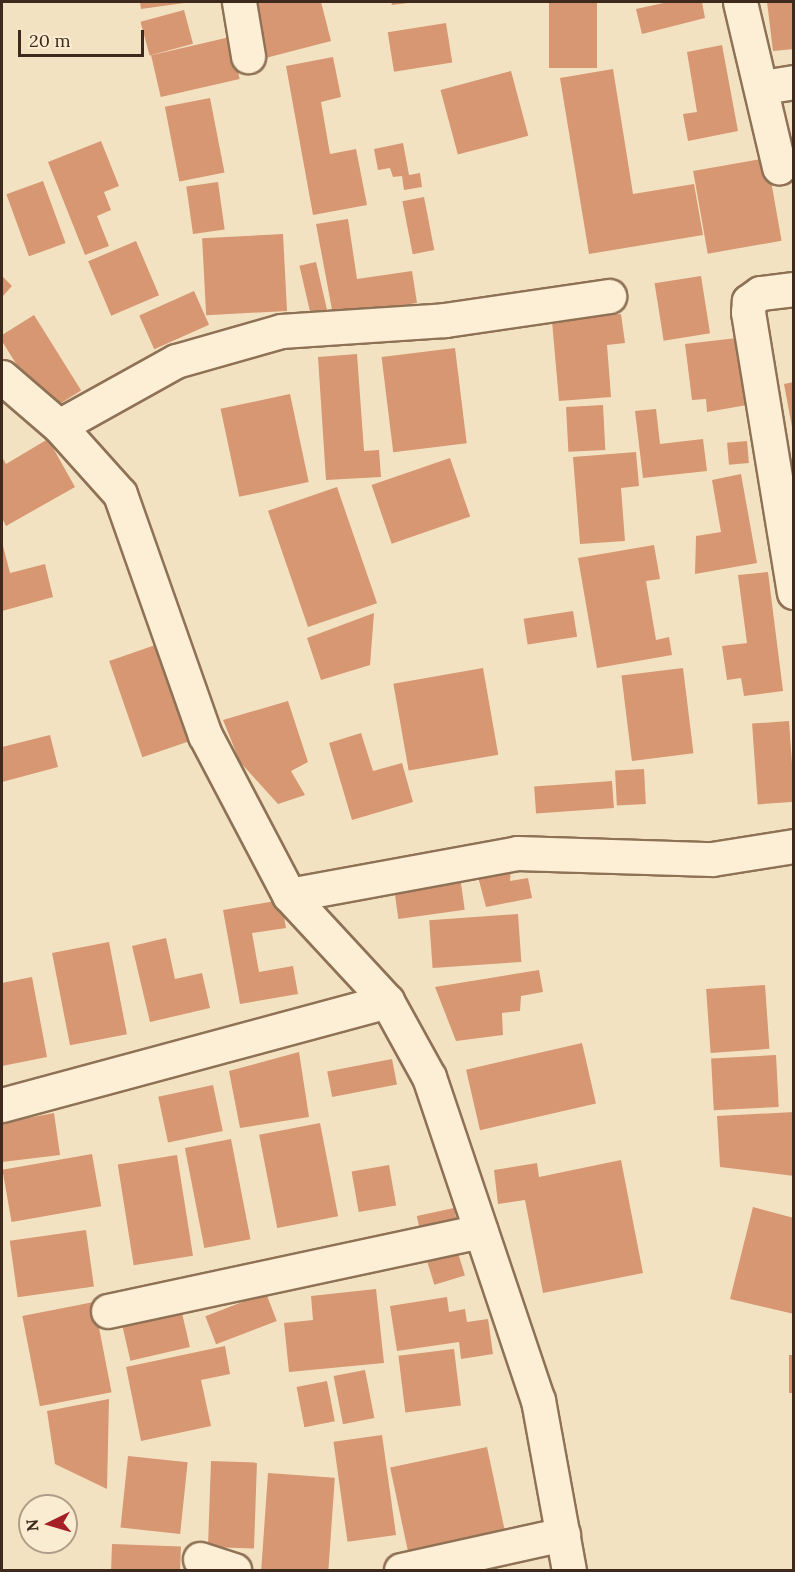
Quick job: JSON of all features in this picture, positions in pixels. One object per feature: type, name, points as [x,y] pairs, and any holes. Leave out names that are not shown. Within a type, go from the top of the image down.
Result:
[{"type":"street","points":[[239,2],[248,56]]},
{"type":"street","points":[[740,2],[778,84],[779,167]]},
{"type":"street","points":[[794,289],[760,293],[749,301],[748,312],[794,592]]},
{"type":"street","points":[[60,426],[176,361],[281,331],[445,320],[609,296]]},
{"type":"street","points":[[2,377],[60,426],[120,494],[206,735],[289,895],[387,1001],[429,1077],[538,1400],[568,1570]]},
{"type":"street","points":[[289,895],[516,853],[712,859],[794,846]]},
{"type":"street","points":[[2,1105],[387,1001]]},
{"type":"street","points":[[108,1311],[481,1231]]},
{"type":"street","points":[[401,1570],[563,1534]]},
{"type":"street","points":[[200,1558],[234,1570]]},
{"type":"building","points":[[140,2],[184,2],[184,3],[141,9]]},
{"type":"building","points":[[243,2],[321,2],[331,41],[258,60]]},
{"type":"building","points":[[391,2],[408,2],[408,3],[392,5]]},
{"type":"building","points":[[549,2],[597,2],[597,68],[549,68]]},
{"type":"building","points":[[668,2],[702,2],[705,18],[642,34],[636,9]]},
{"type":"building","points":[[767,2],[794,2],[794,49],[773,51]]},
{"type":"building","points":[[184,10],[193,44],[150,55],[141,22]]},
{"type":"building","points":[[446,23],[452,63],[394,72],[388,32]]},
{"type":"building","points":[[230,37],[240,79],[161,97],[151,55]]},
{"type":"building","points":[[722,45],[738,131],[688,141],[683,114],[697,112],[687,52]]},
{"type":"building","points":[[333,57],[341,97],[321,102],[330,154],[356,149],[367,205],[313,215],[286,66]]},
{"type":"building","points":[[613,69],[633,194],[694,184],[703,235],[589,254],[560,78]]},
{"type":"building","points":[[511,71],[528,136],[458,155],[440,90]]},
{"type":"building","points":[[210,98],[225,173],[179,181],[165,107]]},
{"type":"building","points":[[101,141],[119,186],[104,192],[111,210],[97,216],[109,246],[85,255],[48,162]]},
{"type":"building","points":[[403,143],[409,175],[420,173],[422,187],[404,190],[402,176],[393,177],[390,168],[378,170],[374,149]]},
{"type":"building","points":[[767,158],[782,241],[708,254],[693,171]]},
{"type":"building","points":[[43,181],[66,243],[29,256],[6,194]]},
{"type":"building","points":[[218,182],[225,230],[193,234],[186,186]]},
{"type":"building","points":[[424,197],[434,250],[413,254],[402,201]]},
{"type":"building","points":[[348,219],[357,279],[412,271],[417,303],[333,315],[316,224]]},
{"type":"building","points":[[283,234],[287,311],[206,315],[202,238]]},
{"type":"building","points":[[136,241],[159,295],[111,316],[88,261]]},
{"type":"building","points":[[316,262],[327,310],[310,314],[299,266]]},
{"type":"building","points":[[2,276],[12,286],[2,297]]},
{"type":"building","points":[[701,276],[710,333],[664,341],[655,283]]},
{"type":"building","points":[[194,291],[209,325],[154,349],[139,315]]},
{"type":"building","points":[[621,314],[625,343],[607,345],[611,397],[559,401],[552,321]]},
{"type":"building","points":[[34,315],[81,390],[46,412],[2,341],[2,335]]},
{"type":"building","points":[[737,338],[747,405],[707,412],[706,399],[692,400],[685,344]]},
{"type":"building","points":[[455,348],[467,443],[393,452],[382,357]]},
{"type":"building","points":[[357,354],[364,451],[379,450],[381,477],[326,480],[318,357]]},
{"type":"building","points":[[794,382],[794,426],[792,427],[784,384]]},
{"type":"building","points":[[290,394],[309,482],[239,497],[221,409]]},
{"type":"building","points":[[603,405],[605,450],[568,452],[566,407]]},
{"type":"building","points":[[656,409],[660,444],[703,439],[707,471],[643,478],[635,411]]},
{"type":"building","points":[[48,439],[75,487],[6,526],[2,518],[2,457],[6,464]]},
{"type":"building","points":[[747,441],[749,463],[729,465],[727,443]]},
{"type":"building","points":[[636,452],[639,486],[621,488],[625,541],[580,544],[573,457]]},
{"type":"building","points":[[450,458],[470,517],[392,544],[372,485]]},
{"type":"building","points":[[741,474],[757,563],[695,574],[696,536],[721,532],[712,480]]},
{"type":"building","points":[[337,487],[377,603],[308,627],[268,511]]},
{"type":"building","points":[[2,542],[10,573],[45,564],[53,597],[2,611]]},
{"type":"building","points":[[654,545],[660,579],[646,581],[656,640],[669,637],[672,655],[597,668],[578,558]]},
{"type":"building","points":[[768,572],[783,691],[744,696],[741,678],[727,680],[722,646],[747,643],[738,575]]},
{"type":"building","points":[[573,611],[577,637],[528,645],[524,619]]},
{"type":"building","points":[[374,613],[370,665],[321,680],[307,638]]},
{"type":"building","points":[[164,642],[197,738],[142,757],[109,661]]},
{"type":"building","points":[[483,668],[498,755],[409,770],[393,684]]},
{"type":"building","points":[[683,668],[693,753],[632,761],[621,676]]},
{"type":"building","points":[[288,701],[308,762],[291,771],[305,795],[278,804],[240,762],[223,720]]},
{"type":"building","points":[[789,721],[794,802],[758,804],[752,724]]},
{"type":"building","points":[[361,733],[373,771],[402,763],[413,802],[352,820],[329,743]]},
{"type":"building","points":[[50,735],[58,767],[2,782],[2,747]]},
{"type":"building","points":[[644,769],[646,804],[617,805],[615,771]]},
{"type":"building","points":[[612,781],[614,808],[536,813],[534,786]]},
{"type":"building","points":[[511,869],[510,881],[528,878],[532,898],[486,907],[477,873]]},
{"type":"building","points":[[460,876],[465,910],[398,919],[394,885]]},
{"type":"building","points":[[281,900],[286,928],[252,933],[259,972],[293,966],[298,994],[240,1004],[223,910]]},
{"type":"building","points":[[518,914],[521,962],[433,968],[429,920]]},
{"type":"building","points":[[166,938],[175,979],[202,973],[210,1008],[150,1022],[132,946]]},
{"type":"building","points":[[109,942],[127,1034],[70,1045],[52,953]]},
{"type":"building","points":[[539,970],[543,992],[521,996],[520,1011],[502,1013],[503,1035],[456,1041],[435,987]]},
{"type":"building","points":[[32,977],[47,1057],[2,1066],[2,983]]},
{"type":"building","points":[[765,985],[769,1049],[711,1053],[706,989]]},
{"type":"building","points":[[582,1043],[596,1103],[480,1130],[466,1070]]},
{"type":"building","points":[[299,1052],[309,1117],[240,1128],[229,1071]]},
{"type":"building","points":[[776,1055],[779,1107],[714,1110],[711,1058]]},
{"type":"building","points":[[392,1059],[397,1085],[332,1097],[327,1072]]},
{"type":"building","points":[[213,1085],[223,1131],[168,1143],[158,1097]]},
{"type":"building","points":[[794,1112],[794,1176],[720,1167],[717,1116]]},
{"type":"building","points":[[54,1113],[60,1155],[2,1162],[2,1123]]},
{"type":"building","points":[[320,1123],[338,1216],[277,1228],[259,1135]]},
{"type":"building","points":[[231,1139],[250,1239],[204,1248],[185,1148]]},
{"type":"building","points":[[92,1154],[101,1206],[12,1222],[2,1170]]},
{"type":"building","points":[[177,1155],[193,1256],[134,1265],[118,1164]]},
{"type":"building","points":[[621,1160],[643,1273],[543,1293],[525,1200],[498,1204],[494,1170],[537,1163],[539,1177]]},
{"type":"building","points":[[389,1165],[396,1205],[359,1212],[352,1172]]},
{"type":"building","points":[[753,1207],[794,1218],[794,1314],[730,1299]]},
{"type":"building","points":[[454,1208],[458,1227],[421,1234],[417,1216]]},
{"type":"building","points":[[86,1230],[94,1286],[18,1297],[10,1241]]},
{"type":"building","points":[[455,1243],[465,1276],[434,1285],[424,1252]]},
{"type":"building","points":[[376,1289],[384,1363],[289,1372],[284,1323],[313,1320],[311,1296]]},
{"type":"building","points":[[266,1293],[277,1321],[216,1344],[205,1316]]},
{"type":"building","points":[[447,1297],[449,1312],[465,1309],[467,1322],[488,1319],[493,1354],[461,1359],[459,1342],[397,1351],[390,1306]]},
{"type":"building","points":[[94,1302],[112,1392],[40,1406],[22,1316]]},
{"type":"building","points":[[182,1313],[190,1347],[130,1361],[123,1327]]},
{"type":"building","points":[[225,1346],[230,1374],[201,1380],[211,1426],[141,1441],[126,1367]]},
{"type":"building","points":[[454,1349],[461,1406],[405,1412],[398,1356]]},
{"type":"building","points":[[789,1355],[794,1355],[794,1393],[789,1393]]},
{"type":"building","points":[[365,1370],[374,1418],[343,1424],[334,1376]]},
{"type":"building","points":[[327,1381],[335,1421],[304,1427],[297,1387]]},
{"type":"building","points":[[109,1399],[107,1489],[55,1464],[47,1411]]},
{"type":"building","points":[[382,1435],[396,1535],[348,1542],[333,1442]]},
{"type":"building","points":[[487,1447],[506,1535],[409,1556],[390,1468]]},
{"type":"building","points":[[128,1456],[188,1462],[180,1534],[120,1528]]},
{"type":"building","points":[[211,1461],[257,1463],[254,1549],[208,1547]]},
{"type":"building","points":[[268,1473],[335,1478],[328,1570],[261,1570]]},
{"type":"building","points":[[112,1544],[181,1546],[180,1570],[111,1570]]},
{"type":"building","points":[[492,1558],[496,1570],[454,1570]]}]
